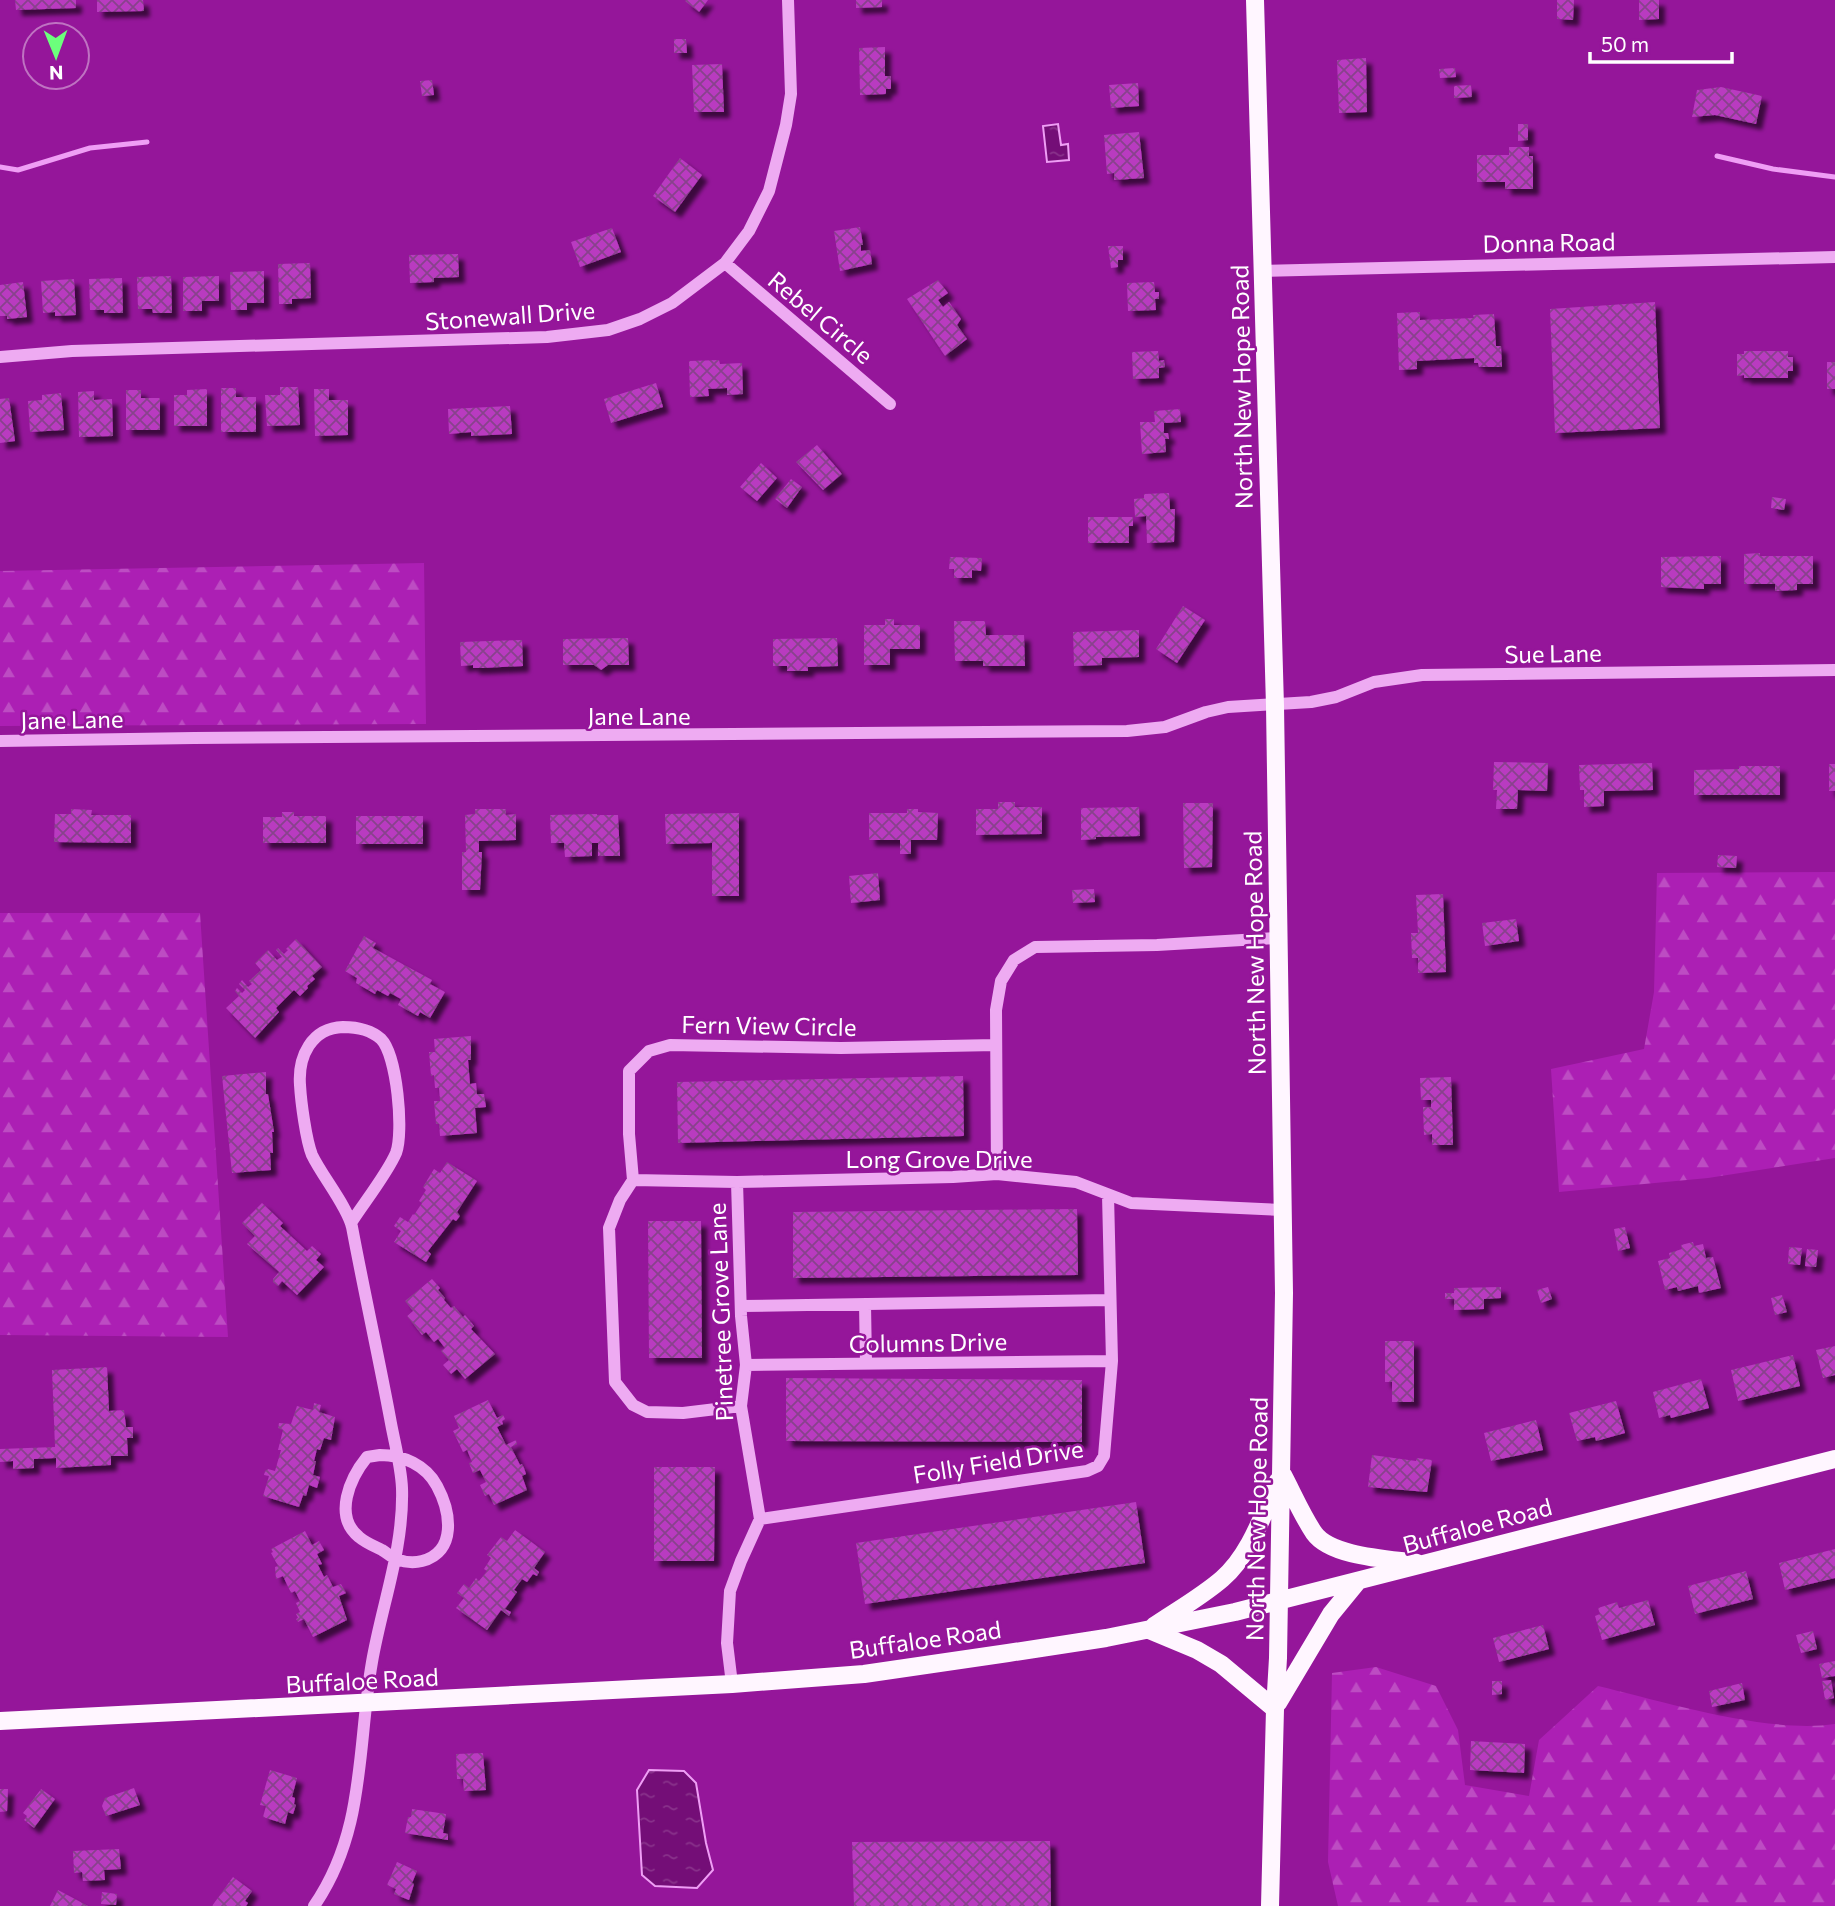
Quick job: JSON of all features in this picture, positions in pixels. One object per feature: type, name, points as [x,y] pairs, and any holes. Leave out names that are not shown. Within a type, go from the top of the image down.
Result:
[{"type":"main road","name":"North New Hope Road","points":[[1255,0],[1275,706],[1284,1293],[1278,1658],[1270,1906]]},
{"type":"main road","name":"Buffaloe Road","points":[[0,1721],[366,1704],[864,1674],[1205,1619],[1835,1459]]},
{"type":"main road","points":[[1281,1472],[1315,1535],[1324,1543],[1342,1551],[1423,1564]]},
{"type":"main road","points":[[1149,1630],[1222,1579],[1233,1567],[1256,1530],[1281,1472]]},
{"type":"main road","points":[[1149,1630],[1197,1650],[1221,1664],[1275,1709],[1331,1614],[1358,1581]]},
{"type":"street","name":"Stonewall Drive","points":[[0,357],[84,350],[494,340],[583,334],[608,330],[640,319],[672,303],[725,263],[749,231],[769,191],[778,163],[791,94],[788,0]]},
{"type":"street","name":"Donna Road","points":[[1264,271],[1835,257]]},
{"type":"street","name":"Rebel Circle","points":[[725,263],[890,404]]},
{"type":"street","name":"Sue Lane","points":[[1275,706],[1336,697],[1374,682],[1422,675],[1835,670]]},
{"type":"street","name":"Jane Lane","points":[[0,741],[1127,731],[1165,727],[1228,707],[1275,706]]},
{"type":"street","points":[[997,1174],[996,1010],[1002,981],[1014,960],[1035,947],[1278,939]]},
{"type":"street","points":[[314,1906],[337,1865],[353,1818],[372,1662],[402,1522],[402,1484],[351,1223],[311,1153],[300,1088],[302,1058],[309,1042],[330,1028],[363,1029],[380,1038],[388,1049],[395,1077],[399,1130],[396,1153],[351,1223]]},
{"type":"street","name":"Fern View Circle","points":[[633,1180],[629,1134],[629,1071],[649,1051],[670,1045],[841,1048],[996,1045]]},
{"type":"street","name":"Long Grove Drive","points":[[633,1180],[737,1182],[997,1174],[1076,1182],[1131,1203],[1154,1206],[1283,1210]]},
{"type":"street","points":[[633,1180],[620,1200],[609,1228],[615,1382],[633,1405],[648,1412],[683,1413],[741,1406]]},
{"type":"street","name":"Pinetree Grove Lane","points":[[737,1182],[746,1365],[741,1406],[760,1519]]},
{"type":"street","name":"Folly Field Drive","points":[[760,1519],[1087,1471],[1098,1466],[1104,1455],[1112,1361],[1108,1195]]},
{"type":"street","points":[[741,1306],[1110,1300]]},
{"type":"street","points":[[865,1304],[866,1363]]},
{"type":"street","name":"Columns Drive","points":[[746,1365],[1112,1361]]},
{"type":"street","points":[[396,1455],[426,1469],[444,1499],[447,1533],[444,1549],[434,1558],[415,1563],[395,1559],[357,1536],[349,1526],[344,1507],[355,1472],[367,1457],[396,1455]]},
{"type":"street","points":[[732,1684],[726,1643],[730,1591],[760,1519]]},
{"type":"green space","points":[[424,563],[426,724],[0,726],[0,571]]},
{"type":"green space","points":[[1835,872],[1835,1158],[1708,1178],[1559,1192],[1551,1069],[1644,1049],[1654,992],[1657,873]]},
{"type":"green space","points":[[0,913],[200,913],[228,1337],[0,1335]]},
{"type":"green space","points":[[1376,1667],[1436,1686],[1458,1730],[1465,1785],[1529,1796],[1539,1740],[1598,1686],[1748,1721],[1808,1726],[1835,1724],[1835,1906],[1338,1906],[1328,1862],[1332,1673]]},
{"type":"water","points":[[1058,124],[1061,145],[1068,144],[1069,160],[1047,162],[1043,126]]},
{"type":"water","points":[[649,1770],[684,1771],[696,1783],[713,1870],[697,1888],[655,1886],[642,1875],[637,1790]]},
{"type":"building","points":[[15,0],[76,0],[76,8],[16,10]]},
{"type":"building","points":[[97,0],[143,0],[144,11],[97,12]]},
{"type":"building","points":[[686,0],[708,0],[699,12]]},
{"type":"building","points":[[856,0],[882,0],[882,7],[856,8]]},
{"type":"building","points":[[1557,0],[1574,0],[1573,20],[1557,19]]},
{"type":"building","points":[[1639,0],[1659,0],[1659,19],[1639,20]]},
{"type":"building","points":[[674,39],[686,39],[687,53],[674,53]]},
{"type":"building","points":[[885,47],[885,76],[891,76],[891,89],[886,89],[886,94],[860,95],[859,48]]},
{"type":"building","points":[[1366,58],[1367,112],[1339,113],[1337,60]]},
{"type":"building","points":[[722,64],[724,112],[694,112],[692,65]]},
{"type":"building","points":[[1455,68],[1456,77],[1440,78],[1439,69]]},
{"type":"building","points":[[432,80],[434,95],[422,96],[420,81]]},
{"type":"building","points":[[1138,83],[1139,106],[1111,108],[1109,85]]},
{"type":"building","points":[[1471,85],[1472,97],[1454,98],[1454,86]]},
{"type":"building","points":[[1721,87],[1762,96],[1756,124],[1715,115],[1692,117],[1697,90]]},
{"type":"building","points":[[1518,124],[1528,124],[1528,140],[1518,141]]},
{"type":"building","points":[[1139,132],[1144,178],[1114,180],[1114,173],[1107,174],[1104,135]]},
{"type":"building","points":[[1509,147],[1529,147],[1529,156],[1533,156],[1533,189],[1505,189],[1505,182],[1477,182],[1477,155],[1509,155]]},
{"type":"building","points":[[680,158],[702,175],[675,212],[653,196]]},
{"type":"building","points":[[860,227],[863,245],[861,251],[870,250],[872,264],[840,271],[834,231]]},
{"type":"building","points":[[612,228],[621,252],[580,267],[571,242]]},
{"type":"building","points":[[1108,246],[1123,246],[1123,260],[1118,260],[1118,267],[1111,268]]},
{"type":"building","points":[[458,254],[459,277],[410,283],[409,255]]},
{"type":"building","points":[[310,263],[311,298],[292,299],[292,304],[279,304],[278,264]]},
{"type":"building","points":[[264,271],[264,303],[247,303],[247,310],[231,310],[230,272]]},
{"type":"building","points":[[171,276],[172,313],[153,313],[152,309],[138,309],[137,277]]},
{"type":"building","points":[[219,276],[219,301],[202,301],[202,311],[183,311],[183,277]]},
{"type":"building","points":[[122,278],[123,313],[90,310],[89,279]]},
{"type":"building","points":[[74,279],[76,315],[55,316],[55,312],[43,313],[41,281]]},
{"type":"building","points":[[938,280],[948,293],[938,300],[943,307],[949,302],[961,319],[957,325],[967,339],[945,356],[907,299]]},
{"type":"building","points":[[23,282],[27,317],[7,319],[7,316],[0,316],[0,285]]},
{"type":"building","points":[[1154,282],[1155,292],[1159,292],[1159,299],[1155,299],[1156,310],[1128,311],[1127,283]]},
{"type":"building","points":[[1655,302],[1660,428],[1555,433],[1550,309]]},
{"type":"building","points":[[1420,312],[1420,320],[1474,318],[1473,315],[1494,314],[1496,346],[1501,346],[1502,367],[1479,367],[1478,363],[1474,363],[1474,358],[1417,361],[1417,369],[1399,370],[1397,313]]},
{"type":"building","points":[[1158,351],[1159,361],[1164,360],[1165,367],[1159,368],[1159,378],[1133,379],[1132,352]]},
{"type":"building","points":[[1744,351],[1788,351],[1788,357],[1793,357],[1793,371],[1788,371],[1788,378],[1737,376],[1737,354],[1744,354]]},
{"type":"building","points":[[719,360],[720,364],[742,363],[743,394],[727,395],[727,388],[708,389],[709,396],[690,397],[689,361]]},
{"type":"building","points":[[1827,362],[1835,362],[1835,389],[1827,389]]},
{"type":"building","points":[[656,383],[663,407],[611,423],[604,399]]},
{"type":"building","points":[[280,387],[298,387],[300,425],[267,426],[265,395],[280,395]]},
{"type":"building","points":[[221,388],[236,388],[236,397],[256,397],[256,432],[221,432]]},
{"type":"building","points":[[207,389],[207,426],[174,426],[174,395],[187,395],[187,390]]},
{"type":"building","points":[[314,389],[329,389],[329,400],[348,400],[348,435],[315,436]]},
{"type":"building","points":[[126,390],[141,390],[141,398],[160,398],[160,430],[126,430]]},
{"type":"building","points":[[94,391],[94,400],[112,399],[113,436],[79,437],[78,392]]},
{"type":"building","points":[[61,393],[64,430],[30,432],[28,401],[42,400],[42,395]]},
{"type":"building","points":[[9,398],[15,441],[0,443],[0,399]]},
{"type":"building","points":[[510,406],[512,434],[449,434],[448,409]]},
{"type":"building","points":[[1180,409],[1181,422],[1164,423],[1164,433],[1168,433],[1169,439],[1165,439],[1166,452],[1142,454],[1140,422],[1155,422],[1154,411]]},
{"type":"building","points":[[817,445],[842,474],[823,490],[796,462]]},
{"type":"building","points":[[761,463],[777,478],[757,501],[740,487]]},
{"type":"building","points":[[791,479],[802,487],[787,508],[775,499]]},
{"type":"building","points":[[1169,493],[1170,509],[1175,509],[1174,542],[1147,543],[1146,516],[1135,517],[1134,499],[1144,498],[1144,494]]},
{"type":"building","points":[[1772,497],[1786,499],[1784,510],[1771,508]]},
{"type":"building","points":[[1088,517],[1133,517],[1133,526],[1129,526],[1129,543],[1088,543]]},
{"type":"building","points":[[1760,553],[1760,556],[1813,556],[1813,584],[1797,584],[1797,590],[1775,591],[1775,584],[1744,584],[1744,554]]},
{"type":"building","points":[[1721,556],[1721,584],[1704,584],[1704,589],[1661,587],[1661,557]]},
{"type":"building","points":[[950,557],[982,558],[981,571],[972,570],[972,578],[954,578],[954,569],[949,569]]},
{"type":"building","points":[[1183,606],[1205,620],[1177,663],[1156,649]]},
{"type":"building","points":[[885,619],[894,619],[894,625],[920,625],[920,649],[890,649],[890,665],[864,665],[864,625],[885,625]]},
{"type":"building","points":[[954,621],[985,621],[986,635],[1024,635],[1025,666],[983,666],[983,661],[955,661]]},
{"type":"building","points":[[1139,630],[1139,657],[1102,658],[1102,665],[1074,666],[1073,632]]},
{"type":"building","points":[[628,638],[629,665],[608,665],[601,670],[594,665],[563,665],[563,639]]},
{"type":"building","points":[[837,638],[838,666],[787,671],[787,666],[773,666],[773,639]]},
{"type":"building","points":[[522,640],[523,666],[461,666],[460,642]]},
{"type":"building","points":[[1494,762],[1548,763],[1547,791],[1518,790],[1517,809],[1496,809],[1497,790],[1493,790]]},
{"type":"building","points":[[1652,763],[1653,790],[1604,791],[1604,806],[1584,807],[1579,765]]},
{"type":"building","points":[[1829,764],[1835,764],[1835,791],[1829,791]]},
{"type":"building","points":[[1739,766],[1780,766],[1780,795],[1694,795],[1694,770],[1739,769]]},
{"type":"building","points":[[998,802],[1015,802],[1015,807],[1042,807],[1042,834],[976,835],[976,809],[998,809]]},
{"type":"building","points":[[1183,803],[1213,803],[1212,867],[1184,868]]},
{"type":"building","points":[[1139,807],[1140,836],[1081,840],[1081,808]]},
{"type":"building","points":[[71,809],[92,810],[91,815],[131,815],[131,843],[54,842],[55,814],[71,814]]},
{"type":"building","points":[[475,809],[506,809],[506,815],[516,814],[516,840],[479,841],[479,852],[482,852],[480,890],[462,890],[462,852],[466,852],[465,815],[475,814]]},
{"type":"building","points":[[907,809],[938,813],[937,840],[911,840],[911,854],[900,854],[900,840],[869,840],[869,813],[907,813]]},
{"type":"building","points":[[282,812],[294,812],[294,816],[326,816],[326,843],[263,843],[263,817],[282,817]]},
{"type":"building","points":[[739,813],[739,896],[712,896],[712,843],[666,844],[665,814]]},
{"type":"building","points":[[550,815],[618,815],[620,856],[598,856],[598,843],[592,843],[592,856],[565,857],[564,843],[551,843]]},
{"type":"building","points":[[356,816],[423,816],[423,844],[356,844]]},
{"type":"building","points":[[1718,855],[1737,856],[1736,868],[1717,867]]},
{"type":"building","points":[[878,873],[880,900],[851,903],[849,876]]},
{"type":"building","points":[[1094,889],[1095,902],[1073,903],[1072,890]]},
{"type":"building","points":[[1443,894],[1446,972],[1418,973],[1418,958],[1412,958],[1411,933],[1418,933],[1416,895]]},
{"type":"building","points":[[1516,919],[1519,941],[1485,946],[1482,923]]},
{"type":"building","points":[[364,936],[376,943],[373,948],[432,980],[430,984],[445,992],[430,1018],[420,1012],[418,1016],[398,1005],[401,999],[390,993],[388,996],[377,990],[375,994],[356,983],[357,978],[345,971]]},
{"type":"building","points":[[296,939],[322,967],[312,976],[315,979],[300,996],[294,990],[276,1008],[279,1012],[255,1038],[226,1008],[239,996],[235,991],[237,988],[242,993],[245,990],[239,984],[242,980],[248,987],[252,984],[249,981],[261,970],[255,963],[268,950],[277,960],[282,957],[276,950],[278,948],[284,954]]},
{"type":"building","points":[[471,1036],[471,1060],[468,1060],[470,1084],[476,1083],[477,1094],[484,1094],[486,1107],[475,1108],[477,1133],[440,1136],[434,1101],[440,1101],[439,1088],[435,1088],[434,1075],[431,1076],[429,1052],[435,1052],[434,1039]]},
{"type":"building","points":[[266,1072],[266,1094],[274,1132],[273,1153],[270,1153],[271,1170],[232,1173],[222,1076]]},
{"type":"building","points":[[963,1076],[964,1136],[678,1143],[677,1082]]},
{"type":"building","points":[[1451,1077],[1453,1145],[1432,1145],[1432,1134],[1424,1135],[1423,1107],[1431,1107],[1431,1100],[1421,1100],[1420,1078]]},
{"type":"building","points":[[447,1162],[477,1181],[457,1212],[460,1216],[456,1221],[453,1219],[428,1251],[431,1254],[426,1262],[394,1242],[401,1231],[394,1226],[400,1217],[408,1222],[414,1215],[422,1203],[419,1201],[426,1190],[423,1187],[434,1169],[440,1173]]},
{"type":"building","points":[[262,1203],[283,1223],[280,1226],[307,1251],[312,1246],[321,1254],[316,1260],[324,1267],[297,1295],[282,1281],[278,1286],[273,1282],[279,1272],[247,1244],[255,1236],[242,1223]]},
{"type":"building","points":[[1077,1209],[1078,1275],[793,1278],[793,1212]]},
{"type":"building","points":[[648,1221],[701,1221],[702,1358],[649,1358]]},
{"type":"building","points":[[1625,1227],[1630,1248],[1618,1251],[1614,1229]]},
{"type":"building","points":[[1693,1242],[1694,1246],[1703,1244],[1706,1258],[1713,1257],[1721,1288],[1699,1293],[1698,1286],[1678,1291],[1677,1287],[1665,1290],[1658,1261],[1670,1258],[1669,1253],[1682,1249],[1681,1245]]},
{"type":"building","points":[[1789,1247],[1802,1248],[1800,1265],[1788,1264]]},
{"type":"building","points":[[1807,1249],[1818,1250],[1816,1267],[1805,1266]]},
{"type":"building","points":[[432,1279],[440,1288],[438,1290],[444,1300],[451,1308],[454,1306],[463,1317],[465,1315],[474,1326],[471,1329],[495,1354],[465,1379],[457,1369],[451,1374],[443,1365],[449,1360],[441,1351],[445,1348],[438,1339],[434,1342],[426,1332],[422,1335],[407,1316],[413,1311],[405,1301]]},
{"type":"building","points":[[1501,1287],[1501,1298],[1484,1299],[1484,1309],[1454,1310],[1454,1299],[1445,1299],[1445,1293],[1454,1293],[1454,1288]]},
{"type":"building","points":[[1548,1287],[1552,1299],[1541,1303],[1537,1290]]},
{"type":"building","points":[[1782,1295],[1787,1312],[1775,1315],[1771,1298]]},
{"type":"building","points":[[1385,1341],[1414,1341],[1414,1402],[1392,1402],[1392,1382],[1385,1382]]},
{"type":"building","points":[[1835,1346],[1835,1375],[1823,1378],[1816,1350]]},
{"type":"building","points":[[1793,1355],[1800,1386],[1738,1401],[1731,1370]]},
{"type":"building","points":[[107,1367],[109,1411],[124,1410],[126,1427],[133,1427],[133,1438],[127,1438],[128,1456],[111,1456],[111,1465],[56,1468],[56,1458],[34,1459],[34,1468],[13,1469],[13,1461],[0,1462],[0,1449],[55,1447],[52,1370]]},
{"type":"building","points":[[786,1378],[1082,1380],[1082,1442],[786,1441]]},
{"type":"building","points":[[1701,1379],[1709,1408],[1671,1418],[1670,1415],[1659,1418],[1653,1392]]},
{"type":"building","points":[[488,1400],[497,1418],[503,1415],[505,1419],[503,1424],[497,1427],[506,1445],[516,1440],[517,1444],[511,1447],[524,1468],[526,1474],[522,1476],[527,1490],[494,1505],[489,1494],[485,1496],[480,1485],[486,1482],[480,1470],[473,1473],[467,1450],[463,1452],[453,1431],[459,1428],[454,1416]]},
{"type":"building","points":[[1616,1401],[1625,1433],[1596,1441],[1595,1437],[1577,1441],[1569,1413]]},
{"type":"building","points":[[314,1403],[321,1405],[319,1412],[335,1417],[331,1440],[324,1438],[320,1450],[317,1449],[313,1475],[320,1477],[317,1488],[309,1485],[299,1507],[263,1496],[269,1476],[264,1475],[265,1471],[275,1471],[281,1450],[278,1450],[283,1430],[278,1428],[279,1423],[291,1424],[297,1406],[313,1410]]},
{"type":"building","points":[[1536,1420],[1543,1450],[1491,1461],[1484,1433]]},
{"type":"building","points":[[1372,1455],[1416,1461],[1417,1458],[1432,1460],[1427,1492],[1368,1487]]},
{"type":"building","points":[[654,1467],[715,1467],[714,1561],[654,1561]]},
{"type":"building","points":[[1136,1502],[1145,1563],[865,1604],[856,1543]]},
{"type":"building","points":[[515,1530],[545,1552],[534,1568],[539,1572],[537,1576],[533,1574],[527,1582],[522,1579],[514,1590],[517,1592],[505,1609],[511,1612],[509,1616],[501,1610],[487,1630],[456,1608],[464,1598],[457,1593],[464,1584],[469,1588],[476,1578],[479,1581],[487,1571],[484,1569],[491,1558],[487,1555],[501,1537],[507,1541]]},
{"type":"building","points":[[305,1531],[312,1545],[319,1541],[324,1550],[317,1554],[322,1564],[318,1565],[324,1577],[327,1575],[333,1587],[341,1584],[346,1593],[339,1596],[347,1620],[313,1637],[304,1619],[298,1622],[296,1619],[296,1614],[300,1612],[296,1603],[300,1601],[295,1591],[291,1593],[283,1576],[276,1579],[275,1567],[278,1566],[271,1553],[271,1549]]},
{"type":"building","points":[[1835,1549],[1835,1578],[1785,1590],[1779,1563]]},
{"type":"building","points":[[1746,1571],[1753,1599],[1695,1614],[1688,1586]]},
{"type":"building","points":[[1648,1600],[1655,1625],[1602,1640],[1595,1616],[1600,1614],[1598,1608],[1617,1602],[1619,1608]]},
{"type":"building","points":[[1543,1625],[1549,1649],[1499,1662],[1493,1638]]},
{"type":"building","points":[[1813,1631],[1817,1649],[1801,1653],[1796,1635]]},
{"type":"building","points":[[1835,1661],[1835,1676],[1822,1678],[1819,1664]]},
{"type":"building","points":[[1831,1680],[1834,1698],[1825,1700],[1822,1681]]},
{"type":"building","points":[[1492,1681],[1502,1681],[1502,1694],[1492,1695]]},
{"type":"building","points":[[1742,1683],[1745,1700],[1712,1707],[1709,1691]]},
{"type":"building","points":[[1471,1741],[1525,1744],[1524,1773],[1470,1770]]},
{"type":"building","points":[[483,1753],[486,1790],[464,1791],[463,1779],[457,1779],[456,1754]]},
{"type":"building","points":[[270,1770],[297,1778],[292,1797],[295,1798],[296,1805],[293,1814],[288,1812],[285,1824],[263,1817],[266,1806],[260,1805]]},
{"type":"building","points":[[134,1788],[140,1805],[106,1816],[102,1806],[105,1798]]},
{"type":"building","points":[[0,1789],[8,1789],[7,1811],[0,1812]]},
{"type":"building","points":[[41,1789],[55,1799],[34,1828],[24,1820],[27,1816],[23,1813]]},
{"type":"building","points":[[412,1809],[446,1814],[443,1833],[448,1834],[448,1840],[405,1833]]},
{"type":"building","points":[[1050,1841],[1051,1906],[854,1906],[852,1842]]},
{"type":"building","points":[[119,1849],[121,1869],[104,1870],[105,1880],[83,1881],[82,1872],[74,1873],[73,1851]]},
{"type":"building","points":[[397,1862],[417,1871],[409,1900],[394,1894],[396,1889],[387,1885]]},
{"type":"building","points":[[233,1877],[252,1891],[245,1901],[248,1903],[246,1906],[212,1906]]},
{"type":"building","points":[[58,1890],[88,1906],[50,1906]]},
{"type":"building","points":[[102,1892],[117,1894],[116,1905],[101,1904]]},
{"type":"waterway","points":[[0,167],[18,170],[90,148],[147,142]]},
{"type":"waterway","points":[[1717,156],[1773,169],[1835,177]]}]
